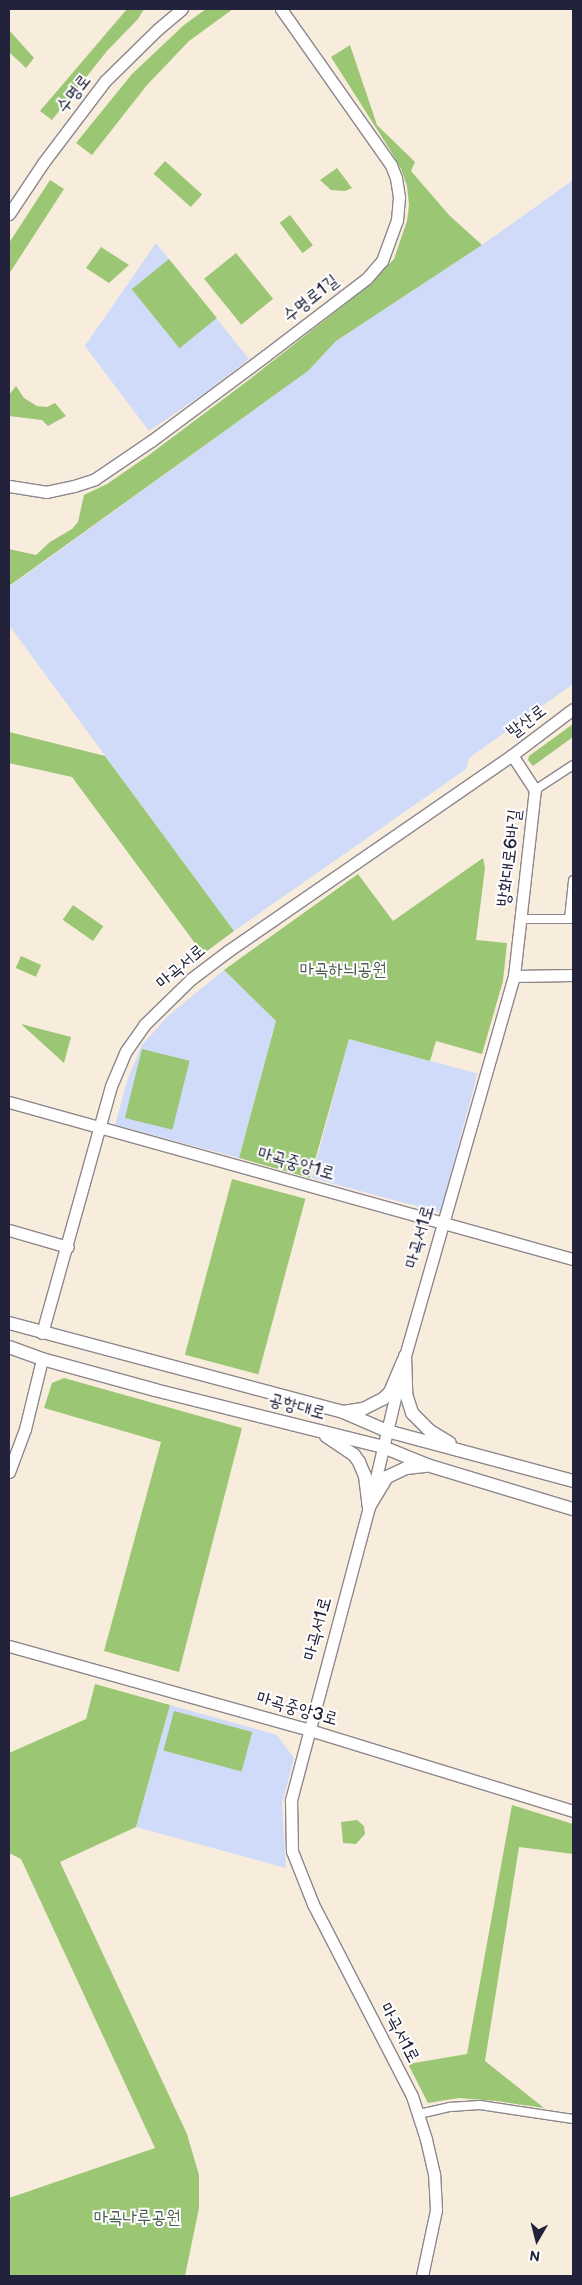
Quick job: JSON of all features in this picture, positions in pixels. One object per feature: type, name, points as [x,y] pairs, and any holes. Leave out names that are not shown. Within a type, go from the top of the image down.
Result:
[{"type":"main road","name":"공항대로","points":[[9,1323],[343,1412],[387,1431],[573,1481]]},
{"type":"main road","name":"공항대로","points":[[9,1347],[42,1359],[383,1447],[427,1465],[573,1509]]},
{"type":"main road","points":[[343,1412],[363,1409],[383,1399],[390,1392],[405,1356]]},
{"type":"main road","points":[[405,1356],[406,1394],[412,1413],[430,1431],[460,1450]]},
{"type":"main road","points":[[318,1431],[354,1455],[359,1462],[364,1476],[369,1507]]},
{"type":"main road","points":[[369,1507],[387,1478],[406,1468],[427,1465]]},
{"type":"street","name":"수명로","points":[[9,214],[43,163],[105,81],[158,29],[182,9]]},
{"type":"street","name":"수명로1길","points":[[9,486],[46,492],[95,479],[152,441],[368,278],[382,261],[397,220],[398,197],[396,178],[391,165],[281,9]]},
{"type":"street","name":"발산로","points":[[535,790],[512,756],[573,709]]},
{"type":"street","name":"마곡서로","points":[[42,1333],[68,1247],[111,1086],[126,1051],[144,1025],[177,991],[228,951],[512,756]]},
{"type":"street","name":"방화대로6바길","points":[[514,976],[535,790],[573,765]]},
{"type":"street","points":[[520,919],[571,919],[573,880]]},
{"type":"street","points":[[514,976],[573,975]]},
{"type":"street","name":"마곡서1로","points":[[422,2276],[436,2210],[434,2174],[419,2114],[412,2096],[313,1904],[292,1851],[290,1800],[369,1507],[405,1356],[514,976]]},
{"type":"street","name":"마곡중앙1로","points":[[9,1102],[573,1259]]},
{"type":"street","points":[[9,1230],[68,1247]]},
{"type":"street","points":[[9,1472],[25,1429],[42,1359]]},
{"type":"street","name":"마곡중앙3로","points":[[9,1646],[310,1730],[573,1811]]},
{"type":"street","points":[[419,2114],[450,2107],[480,2105],[573,2119]]},
{"type":"shaded area","points":[[573,180],[573,684],[469,758],[466,769],[234,931],[9,625],[9,587],[308,371],[336,341],[482,245]]},
{"type":"shaded area","points":[[156,243],[249,359],[206,392],[149,431],[85,346]]},
{"type":"shaded area","points":[[224,970],[276,1021],[239,1158],[115,1125],[128,1078],[142,1045],[168,1016]]},
{"type":"shaded area","points":[[349,1039],[477,1073],[440,1213],[312,1178]]},
{"type":"shaded area","points":[[170,1705],[277,1735],[294,1758],[282,1804],[286,1868],[136,1827]]},
{"type":"green space","points":[[127,9],[144,9],[138,19],[107,51],[52,120],[40,111]]},
{"type":"green space","points":[[206,9],[233,9],[189,41],[147,85],[92,155],[76,143],[132,74],[184,25]]},
{"type":"green space","points":[[9,30],[34,58],[26,68],[9,52]]},
{"type":"green space","points":[[350,45],[377,125],[415,162],[411,171],[449,215],[482,245],[336,341],[308,371],[9,586],[9,549],[36,555],[50,542],[72,529],[78,522],[84,495],[107,484],[149,455],[250,379],[367,287],[394,259],[407,221],[409,205],[407,186],[401,169],[392,153],[331,57]]},
{"type":"green space","points":[[165,161],[202,194],[191,207],[154,174]]},
{"type":"green space","points":[[337,168],[352,188],[345,191],[331,190],[320,180]]},
{"type":"green space","points":[[50,180],[64,189],[9,274],[9,243]]},
{"type":"green space","points":[[290,215],[313,245],[302,253],[280,223]]},
{"type":"green space","points":[[101,247],[129,265],[109,283],[86,268]]},
{"type":"green space","points":[[236,253],[273,299],[241,325],[204,279]]},
{"type":"green space","points":[[169,259],[217,318],[180,348],[132,289]]},
{"type":"green space","points":[[16,386],[24,398],[37,406],[47,407],[55,403],[66,416],[48,426],[42,420],[9,416],[9,395]]},
{"type":"green space","points":[[573,724],[573,737],[533,766],[528,760],[529,756]]},
{"type":"green space","points":[[9,732],[105,756],[234,931],[203,954],[72,777],[9,763]]},
{"type":"green space","name":"마곡하늬공원","points":[[483,858],[485,868],[476,940],[507,943],[503,981],[482,1054],[436,1041],[430,1061],[349,1039],[310,1178],[239,1158],[276,1021],[224,970],[358,874],[393,921]]},
{"type":"green space","points":[[73,905],[103,926],[93,941],[63,920]]},
{"type":"green space","points":[[21,956],[41,965],[36,977],[16,968]]},
{"type":"green space","points":[[21,1024],[71,1037],[64,1063]]},
{"type":"green space","points":[[142,1049],[190,1061],[172,1130],[125,1118]]},
{"type":"green space","points":[[232,1179],[305,1199],[258,1374],[185,1355]]},
{"type":"green space","points":[[64,1378],[242,1428],[179,1672],[104,1651],[161,1442],[44,1408],[52,1383]]},
{"type":"green space","name":"마곡나루공원","points":[[95,1684],[170,1705],[136,1827],[60,1862],[187,2134],[199,2175],[199,2208],[185,2276],[9,2276],[9,2198],[155,2148],[21,1859],[9,1853],[9,1753],[86,1719]]},
{"type":"green space","points":[[174,1711],[252,1732],[242,1772],[163,1751]]},
{"type":"green space","points":[[512,1805],[573,1824],[573,1854],[519,1847],[485,2061],[544,2108],[459,2098],[428,2103],[408,2064],[467,2054]]},
{"type":"green space","points":[[357,1820],[364,1826],[365,1834],[356,1844],[343,1843],[341,1822]]}]
